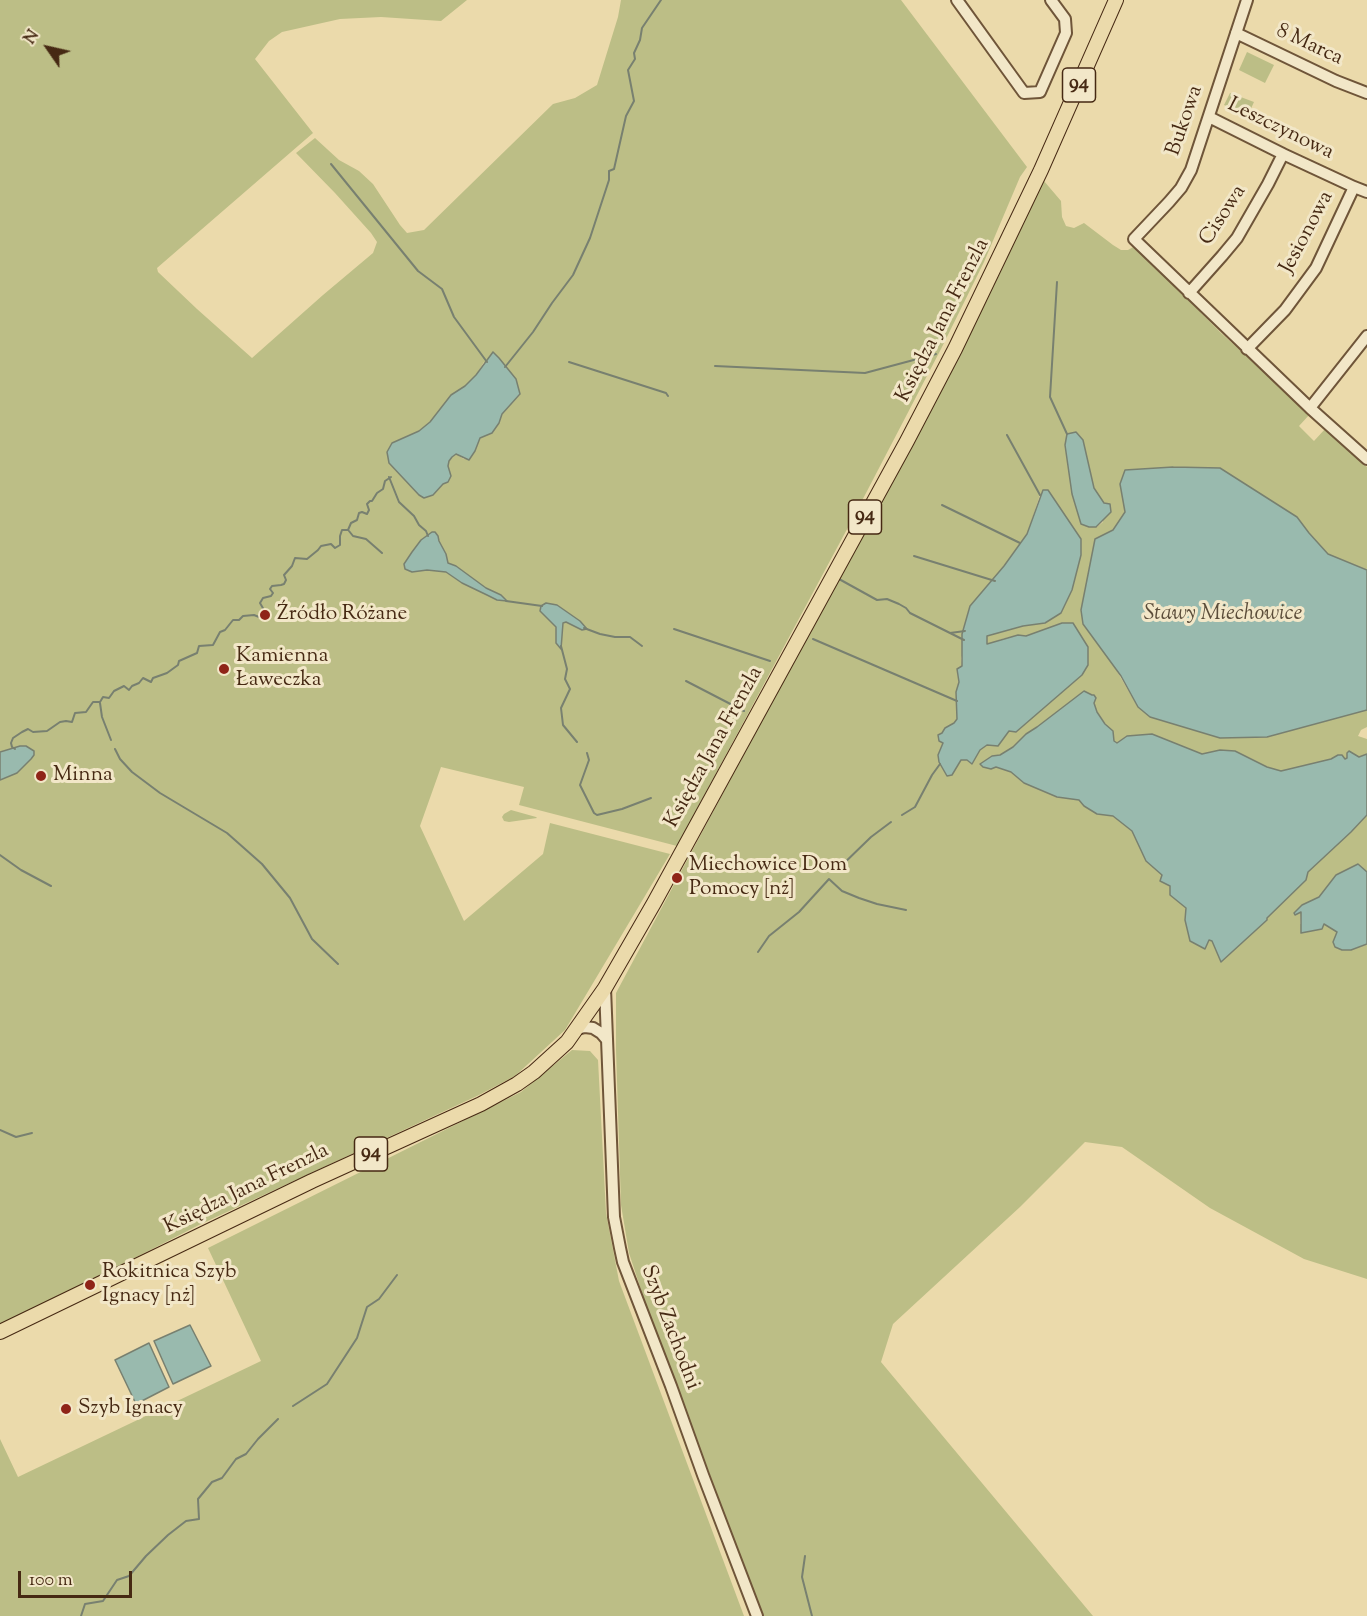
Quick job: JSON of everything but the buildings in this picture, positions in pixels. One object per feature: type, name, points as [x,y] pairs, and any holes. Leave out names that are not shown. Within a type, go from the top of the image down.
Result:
[{"type":"main road","name":"Księdza Jana Frenzla","points":[[0,1332],[312,1181],[490,1099],[534,1072],[567,1042],[605,988],[654,903],[956,349],[1041,170],[1116,0]]},
{"type":"street","points":[[957,0],[1024,93],[1040,92],[1066,33],[1065,19],[1051,0]]},
{"type":"street","name":"Bukowa","points":[[1189,293],[1134,239],[1181,188],[1191,170],[1247,0]]},
{"type":"street","name":"8 Marca","points":[[1236,33],[1336,81],[1367,93]]},
{"type":"street","name":"Leszczynowa","points":[[1209,117],[1367,192]]},
{"type":"street","name":"Cisowa","points":[[1189,293],[1237,238],[1283,154]]},
{"type":"street","name":"Jesionowa","points":[[1247,349],[1285,310],[1316,268],[1354,187]]},
{"type":"street","points":[[1189,293],[1367,459]]},
{"type":"street","points":[[1310,408],[1367,336]]},
{"type":"street","name":"Szyb Zachodni","points":[[605,988],[614,1217],[621,1255],[757,1616]]},
{"type":"street","points":[[577,1029],[593,1028],[607,1040]]},
{"type":"green space","points":[[0,0],[467,0],[441,21],[381,17],[340,19],[282,32],[269,41],[255,59],[313,133],[157,268],[158,272],[197,309],[252,358],[373,253],[377,242],[335,193],[296,153],[315,138],[339,160],[359,171],[373,184],[407,233],[424,230],[553,104],[575,98],[597,85],[621,0],[901,0],[1027,167],[1020,177],[984,262],[941,349],[677,846],[519,805],[524,787],[441,767],[420,826],[464,921],[543,854],[550,823],[670,854],[565,1030],[515,1076],[477,1096],[199,1225],[0,1324],[0,780],[17,773],[34,755],[33,751],[26,746],[0,752]],"holes":[[[484,362],[520,395],[502,414],[492,433],[480,438],[475,451],[464,459],[456,454],[452,457],[448,466],[451,476],[433,495],[424,498],[389,463],[407,437],[430,422],[451,395],[476,375]],[[438,536],[448,563],[501,595],[487,595],[446,572],[427,570],[412,572],[405,569],[404,564]],[[546,603],[557,605],[586,629],[582,630],[566,621],[563,623],[561,648],[556,643],[556,627],[544,613]]]},
{"type":"green space","points":[[1247,52],[1274,65],[1265,83],[1239,70]]},
{"type":"green space","points":[[1230,93],[1254,102],[1248,115],[1224,105]]},
{"type":"green space","points":[[1044,181],[1061,201],[1062,217],[1066,226],[1074,228],[1084,223],[1121,250],[1128,250],[1135,246],[1221,333],[1310,414],[1299,426],[1314,441],[1325,429],[1367,467],[1367,570],[1328,554],[1297,517],[1120,484],[1125,512],[1113,530],[1095,539],[1081,610],[1138,707],[1220,738],[1267,737],[1367,710],[1367,727],[1361,730],[1358,736],[1367,739],[1367,754],[1359,757],[1349,752],[1345,759],[1338,755],[1331,759],[1281,771],[1248,757],[1220,750],[1202,754],[1152,734],[1127,736],[1117,743],[1097,712],[1094,703],[1037,727],[1026,734],[1013,747],[1000,755],[992,756],[991,769],[996,767],[1011,772],[1024,783],[1057,796],[1079,800],[1097,814],[1113,816],[1132,831],[1146,861],[1162,875],[1170,886],[1170,895],[1186,908],[1185,920],[1212,941],[1267,918],[1308,872],[1367,815],[1367,872],[1358,864],[1336,875],[1319,897],[1302,905],[1300,924],[1324,924],[1337,932],[1351,950],[1367,944],[1367,1279],[1304,1259],[1210,1208],[1122,1147],[1085,1142],[1020,1207],[893,1324],[881,1362],[1093,1616],[763,1616],[647,1308],[629,1253],[621,1205],[616,993],[987,300]],"holes":[[[1083,440],[1094,488],[1104,503],[1103,522],[1097,527],[1089,527]],[[1040,495],[1072,590],[1061,613],[1045,623],[1023,626],[987,636],[986,645],[1018,635],[1026,637],[1062,623],[1073,623],[1088,647],[1088,665],[1082,675],[1016,732],[1009,731],[995,746],[987,745],[980,750],[972,764],[967,760],[961,760],[952,774],[947,776],[939,762],[938,755],[943,743],[942,733],[957,719],[956,692],[959,682],[957,670],[962,666],[961,658],[1004,566],[1027,534]]]},
{"type":"green space","points":[[511,810],[537,818],[504,821],[502,817]]},
{"type":"green space","points":[[572,1050],[590,1051],[598,1060],[606,1213],[619,1281],[744,1616],[0,1616],[0,1439],[18,1477],[261,1361],[208,1248],[521,1092]]},
{"type":"water","points":[[493,352],[516,379],[520,394],[502,414],[492,433],[480,438],[469,460],[456,454],[452,457],[448,466],[451,476],[448,482],[433,495],[424,498],[389,463],[387,452],[392,443],[419,431],[430,422],[451,395],[476,375]]},
{"type":"water","points":[[1076,432],[1083,440],[1094,488],[1104,503],[1110,504],[1111,512],[1096,527],[1081,524],[1072,494],[1065,445],[1067,434]]},
{"type":"water","name":"Stawy Miechowice","points":[[1173,467],[1220,468],[1297,517],[1328,554],[1367,570],[1367,710],[1267,737],[1220,738],[1150,717],[1138,707],[1121,676],[1083,624],[1081,610],[1095,539],[1113,530],[1125,512],[1120,484],[1125,470]]},
{"type":"water","points":[[1043,490],[1048,490],[1081,539],[1081,555],[1072,590],[1061,613],[1045,623],[1023,626],[987,636],[987,644],[1018,635],[1026,636],[1062,623],[1073,623],[1088,647],[1088,665],[1082,675],[1016,732],[1009,731],[998,746],[987,745],[980,750],[972,764],[967,760],[961,760],[952,775],[947,776],[939,762],[938,755],[943,743],[939,741],[938,735],[957,719],[956,692],[959,682],[957,669],[962,666],[962,634],[970,606],[1004,566],[1027,534]]},
{"type":"water","points":[[432,532],[438,536],[448,563],[456,566],[507,601],[497,600],[462,583],[446,572],[427,570],[412,572],[405,569],[404,564],[412,552],[421,540]]},
{"type":"water","points":[[546,603],[557,605],[580,621],[587,629],[582,630],[566,622],[563,623],[561,649],[556,643],[556,627],[540,611],[541,606]]},
{"type":"water","points":[[1084,691],[1096,698],[1094,703],[1097,712],[1113,731],[1114,741],[1117,743],[1127,736],[1152,734],[1202,754],[1220,750],[1235,751],[1267,767],[1281,771],[1331,759],[1338,755],[1342,755],[1345,759],[1349,751],[1359,757],[1367,754],[1367,815],[1308,872],[1306,880],[1267,920],[1221,962],[1212,941],[1209,940],[1205,949],[1190,941],[1185,920],[1186,908],[1170,895],[1170,886],[1160,881],[1162,875],[1146,861],[1132,831],[1113,816],[1097,814],[1079,800],[1057,797],[1024,783],[1011,772],[996,767],[991,769],[983,767],[980,764],[1013,747],[1026,734]]},
{"type":"water","points":[[26,746],[34,751],[34,755],[17,773],[0,780],[0,752]]},
{"type":"water","points":[[1358,864],[1367,872],[1367,944],[1351,950],[1335,947],[1333,942],[1337,932],[1324,924],[1322,929],[1301,933],[1301,912],[1295,915],[1294,913],[1302,905],[1319,897],[1336,875]]},
{"type":"water","points":[[190,1325],[211,1366],[173,1384],[154,1341]]},
{"type":"water","points":[[149,1343],[169,1387],[136,1404],[115,1360]]},
{"type":"waterway","points":[[505,367],[573,275],[590,238],[609,180],[609,171],[614,169],[626,116],[634,101],[628,70],[635,59],[634,53],[642,28],[661,0]]},
{"type":"waterway","points":[[331,164],[418,271],[442,289],[454,317],[487,362]]},
{"type":"waterway","points":[[1057,282],[1050,397],[1067,434]]},
{"type":"waterway","points":[[715,366],[865,373],[936,354]]},
{"type":"waterway","points":[[569,362],[666,393],[668,396]]},
{"type":"waterway","points":[[1007,435],[1040,495]]},
{"type":"waterway","points":[[389,477],[399,502],[414,516],[428,536]]},
{"type":"waterway","points":[[15,749],[11,743],[13,738],[22,732],[28,729],[33,732],[47,731],[60,722],[72,722],[75,713],[86,712],[93,702],[100,702],[103,697],[109,698],[114,691],[124,686],[129,690],[143,678],[151,682],[153,678],[167,673],[178,665],[179,661],[197,653],[199,646],[213,645],[220,632],[225,630],[233,620],[239,620],[243,616],[259,617],[264,610],[260,603],[263,598],[271,596],[272,586],[284,584],[286,580],[284,575],[292,566],[295,558],[307,559],[321,546],[331,544],[335,548],[340,545],[342,530],[348,530],[351,523],[357,520],[359,513],[367,514],[369,510],[367,504],[383,489],[385,481],[391,477]]},
{"type":"waterway","points":[[942,505],[1020,543]]},
{"type":"waterway","points":[[349,531],[353,536],[366,539],[382,553]]},
{"type":"waterway","points":[[914,556],[995,581]]},
{"type":"waterway","points":[[839,579],[877,600],[887,599],[899,604],[910,613],[964,640]]},
{"type":"waterway","points":[[506,601],[542,606]]},
{"type":"waterway","points":[[584,628],[615,637],[630,637],[642,646]]},
{"type":"waterway","points":[[674,629],[770,661]]},
{"type":"waterway","points":[[950,633],[965,631]]},
{"type":"waterway","points":[[813,639],[957,701]]},
{"type":"waterway","points":[[561,646],[567,669],[565,679],[570,689],[561,708],[563,725],[577,742]]},
{"type":"waterway","points":[[686,681],[744,711]]},
{"type":"waterway","points":[[100,703],[102,717],[111,740]]},
{"type":"waterway","points":[[115,749],[120,759],[132,772],[160,793],[227,833],[262,864],[290,898],[312,939],[338,964]]},
{"type":"waterway","points":[[587,753],[589,760],[580,785],[594,813],[597,815],[622,809],[651,798]]},
{"type":"waterway","points":[[902,815],[915,807],[940,764]]},
{"type":"waterway","points":[[836,871],[871,837],[891,822]]},
{"type":"waterway","points":[[0,855],[21,870],[51,886]]},
{"type":"waterway","points":[[758,952],[769,936],[799,912],[829,879],[842,891],[859,898],[906,910]]},
{"type":"waterway","points":[[0,1130],[16,1137],[32,1133]]},
{"type":"waterway","points":[[293,1406],[327,1384],[357,1338],[367,1307],[379,1299],[397,1275]]},
{"type":"waterway","points":[[81,1616],[85,1604],[103,1601],[117,1580],[129,1576],[168,1535],[186,1521],[199,1519],[198,1499],[212,1482],[222,1478],[236,1459],[246,1454],[278,1419]]},
{"type":"waterway","points":[[805,1556],[802,1577],[812,1616]]},
{"type":"place","name":"Źródło Różane","points":[[265,615]]},
{"type":"place","name":"Kamienna Ławeczka","points":[[224,669]]},
{"type":"place","name":"Minna","points":[[41,776]]},
{"type":"place","name":"Miechowice Dom Pomocy [nż]","points":[[677,878]]},
{"type":"place","name":"Rokitnica Szyb Ignacy [nż]","points":[[90,1285]]},
{"type":"place","name":"Szyb Ignacy","points":[[66,1409]]}]
